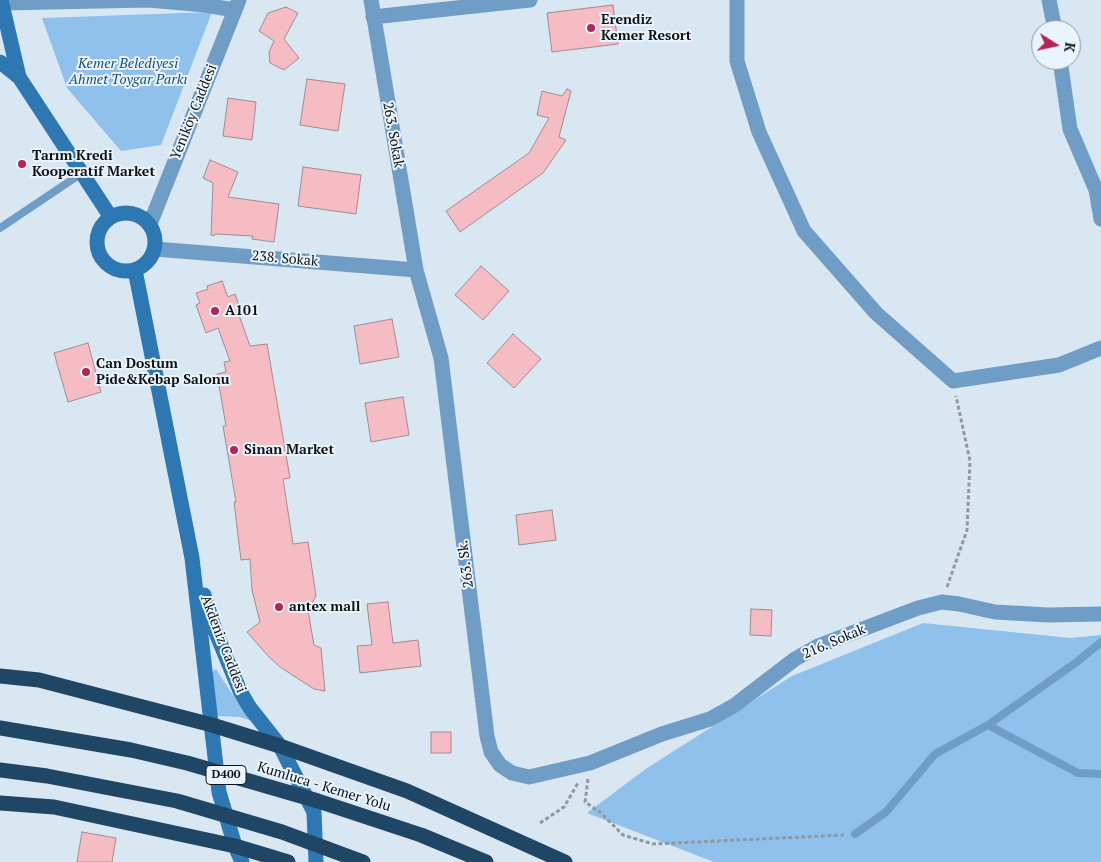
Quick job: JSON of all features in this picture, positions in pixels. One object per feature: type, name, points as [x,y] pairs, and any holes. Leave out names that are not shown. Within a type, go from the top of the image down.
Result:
[{"type":"highway","points":[[0,676],[39,680],[212,725],[280,746],[407,791],[565,862]]},
{"type":"highway","name":"Kumluca - Kemer Yolu","points":[[0,728],[131,750],[187,763],[318,801],[421,835],[486,862]]},
{"type":"highway","points":[[0,770],[47,776],[177,801],[282,832],[363,862]]},
{"type":"highway","points":[[0,803],[54,807],[234,846],[288,862]]},
{"type":"street","points":[[19,77],[2,1],[149,0],[237,5]]},
{"type":"street","name":"263. Sokak","points":[[370,0],[416,270]]},
{"type":"street","points":[[373,17],[530,0]]},
{"type":"street","points":[[737,0],[737,61],[759,132],[804,231],[876,313],[953,380],[1060,366],[1101,348]]},
{"type":"street","points":[[1049,0],[1053,20]]},
{"type":"street","name":"Yeniköy Caddesi","points":[[150,224],[237,5]]},
{"type":"street","points":[[0,62],[19,77],[110,216]]},
{"type":"street","points":[[1061,70],[1070,129],[1096,190],[1101,220]]},
{"type":"street","points":[[124,212],[138,215],[150,224],[155,236],[155,249],[151,258],[144,265],[135,270],[121,272],[108,266],[99,255],[96,241],[100,227],[110,216],[124,212]]},
{"type":"street","name":"238. Sokak","points":[[155,249],[416,270]]},
{"type":"street","name":"Akdeniz Caddesi","points":[[135,270],[192,558],[220,792],[234,846],[242,862]]},
{"type":"street","name":"263. Sk.","points":[[416,270],[441,358],[487,736],[491,752],[500,765],[512,773],[529,777],[590,763]]},
{"type":"street","name":"Akdeniz Caddesi","points":[[192,558],[216,633],[240,691],[250,708],[280,746],[314,812],[316,862]]},
{"type":"street","name":"216. Sokak","points":[[590,763],[662,734],[710,719],[735,705],[795,658],[818,646],[918,608],[942,602],[995,612],[1048,615],[1101,614]]},
{"type":"lane","points":[[0,228],[82,174]]},
{"type":"lane","points":[[856,834],[886,812],[936,754],[988,725],[1078,661],[1101,642]]},
{"type":"lane","points":[[988,725],[1078,773],[1101,774]]},
{"type":"path","points":[[942,602],[967,530],[970,461],[953,380]]},
{"type":"path","points":[[540,822],[564,807],[590,763]]},
{"type":"path","points":[[590,763],[585,802],[600,812],[623,835],[654,844],[750,841],[856,834]]},
{"type":"green space","name":"Kemer Belediyesi Ahmet Toygar Parkı","points":[[212,12],[161,145],[121,151],[67,88],[42,18]]},
{"type":"green space","points":[[923,623],[1070,638],[1101,635],[1101,862],[714,862],[587,813],[647,768],[792,676]]},
{"type":"green space","points":[[216,669],[252,721],[240,717],[217,716],[212,672]]},
{"type":"building","points":[[613,5],[618,44],[552,52],[547,13]]},
{"type":"building","points":[[286,7],[298,13],[284,39],[299,58],[284,70],[270,63],[269,52],[274,41],[259,31],[268,13]]},
{"type":"building","points":[[307,79],[345,84],[338,131],[300,125]]},
{"type":"building","points":[[567,89],[571,91],[559,137],[566,140],[543,173],[460,232],[446,211],[529,153],[549,118],[537,115],[542,91],[562,96]]},
{"type":"building","points":[[228,98],[256,102],[252,140],[223,136]]},
{"type":"building","points":[[210,160],[238,172],[228,197],[279,204],[274,242],[252,239],[253,236],[211,235],[213,183],[203,178]]},
{"type":"building","points":[[303,167],[361,175],[356,214],[298,206]]},
{"type":"building","points":[[481,266],[509,291],[483,320],[455,295]]},
{"type":"building","points":[[222,281],[228,297],[235,294],[242,314],[239,315],[250,346],[267,344],[290,478],[283,479],[293,544],[308,542],[316,596],[308,611],[314,645],[321,648],[325,691],[314,689],[280,667],[247,632],[260,622],[252,590],[250,559],[241,560],[234,502],[236,502],[223,426],[226,426],[217,374],[226,372],[224,362],[230,361],[218,328],[206,333],[196,305],[200,303],[196,293],[208,289],[207,286]]},
{"type":"building","points":[[392,319],[399,357],[360,364],[354,326]]},
{"type":"building","points":[[513,334],[541,359],[514,388],[487,363]]},
{"type":"building","points":[[88,343],[101,392],[68,402],[54,353]]},
{"type":"building","points":[[403,397],[409,435],[371,442],[365,403]]},
{"type":"building","points":[[552,510],[556,540],[519,545],[516,515]]},
{"type":"building","points":[[388,602],[393,643],[418,640],[421,666],[360,673],[357,646],[372,645],[367,604]]},
{"type":"building","points":[[751,609],[772,610],[771,636],[750,635]]},
{"type":"building","points":[[431,732],[451,732],[451,753],[431,753]]},
{"type":"building","points":[[82,832],[116,838],[112,862],[77,862]]},
{"type":"place","name":"Erendiz Kemer Resort","points":[[591,28]]},
{"type":"place","name":"Tarım Kredi Kooperatif Market","points":[[22,164]]},
{"type":"place","name":"A101","points":[[215,311]]},
{"type":"place","name":"Can Dostum Pide&Kebap Salonu","points":[[86,372]]},
{"type":"place","name":"Sinan Market","points":[[234,450]]},
{"type":"place","name":"antex mall","points":[[279,607]]}]
